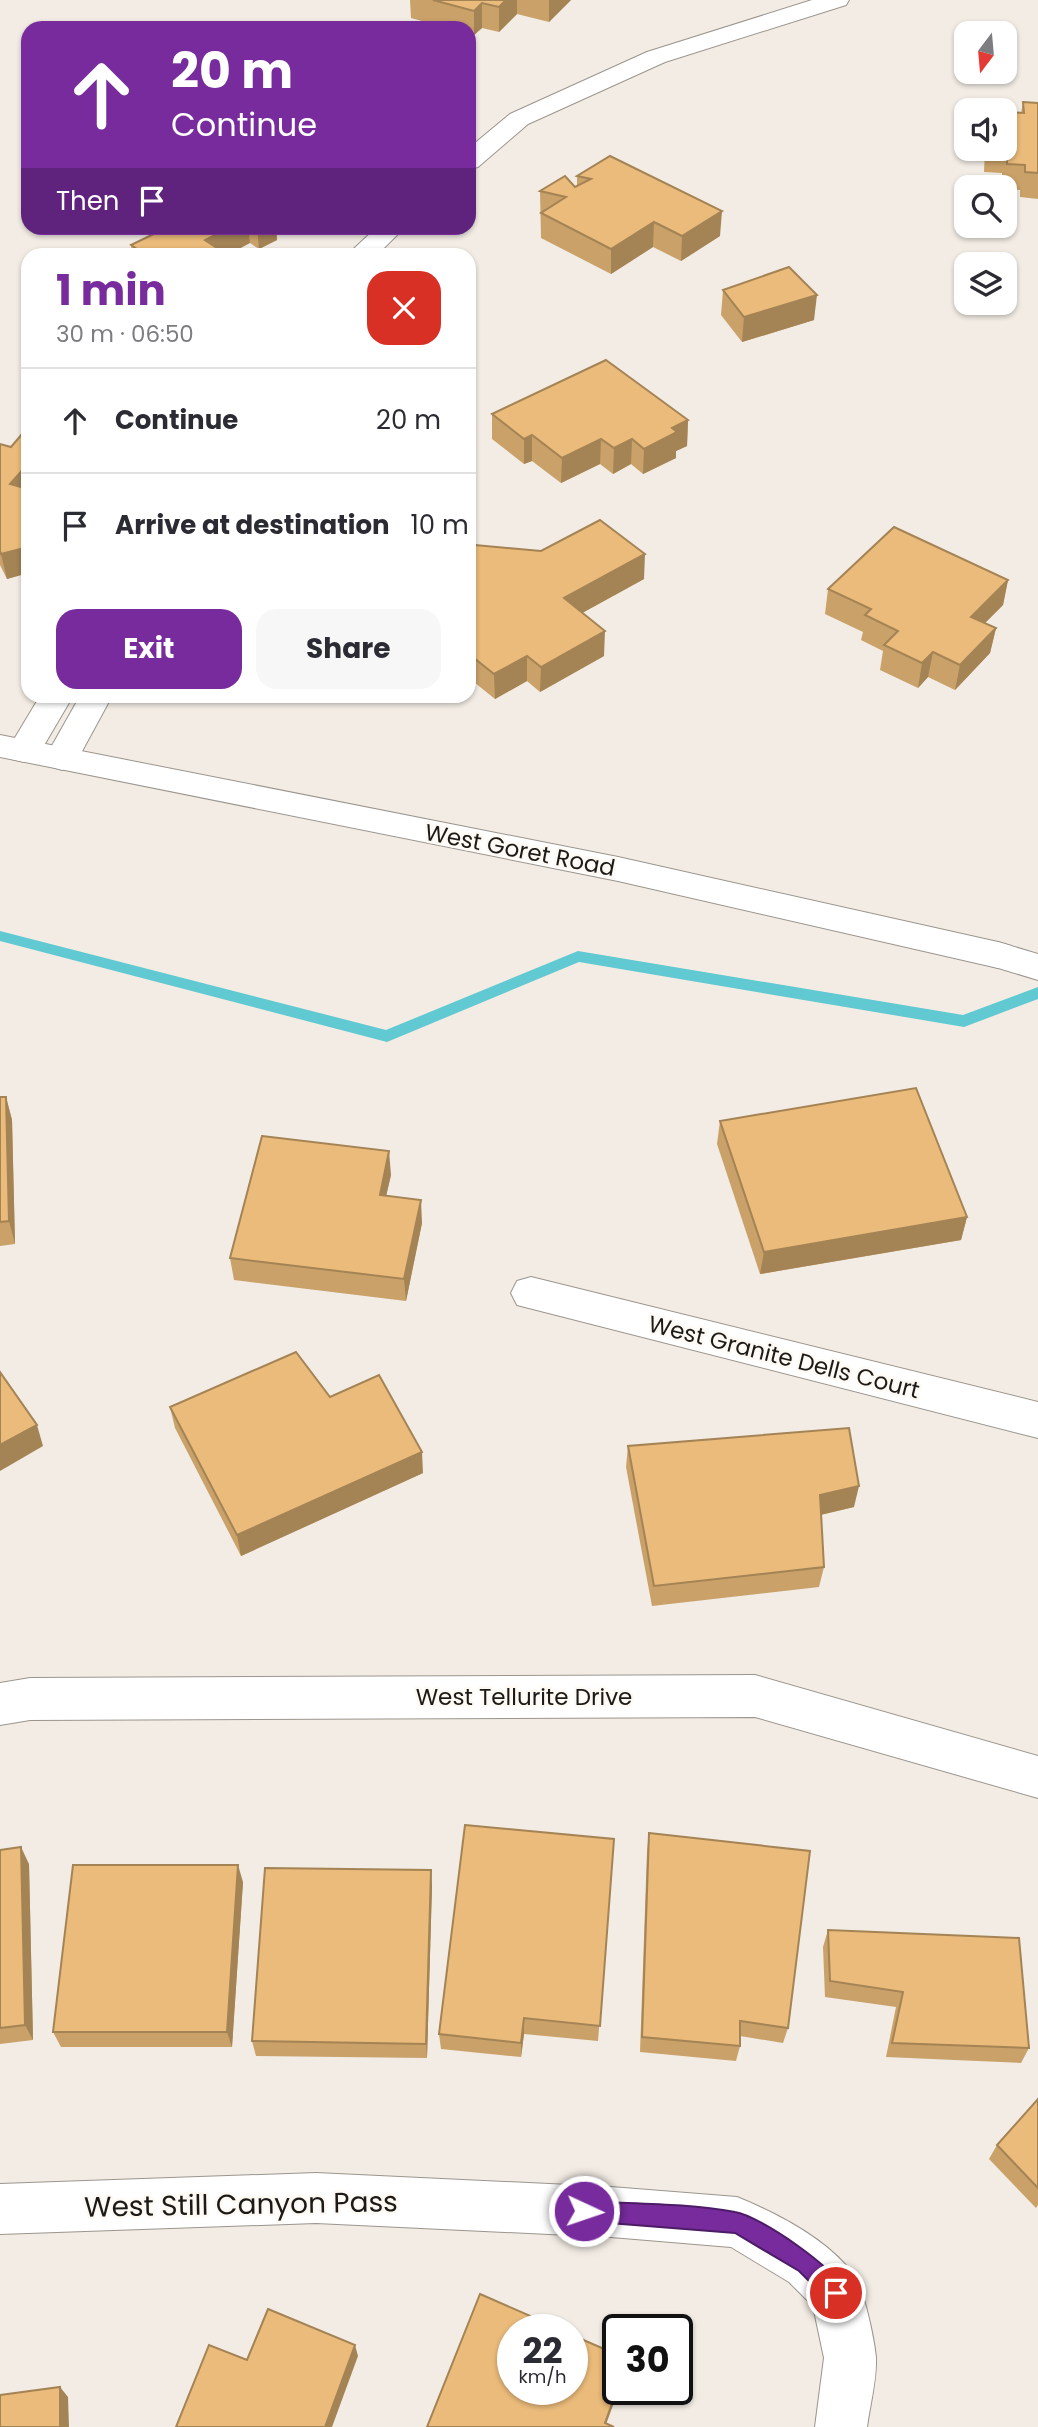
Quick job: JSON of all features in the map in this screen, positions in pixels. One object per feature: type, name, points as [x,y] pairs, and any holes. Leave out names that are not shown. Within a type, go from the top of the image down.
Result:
[{"type":"street","points":[[476,155],[519,119],[656,57],[837,0]]},
{"type":"street","points":[[368,248],[383,235]]},
{"type":"street","points":[[12,748],[51,703]]},
{"type":"street","points":[[62,758],[92,703]]},
{"type":"street","name":"West Goret Road","points":[[12,748],[618,869],[998,955],[1038,967]]},
{"type":"street","name":"West Granite Dells Court","points":[[531,1293],[1038,1420]]},
{"type":"street","name":"West Tellurite Drive","points":[[0,1704],[30,1699],[755,1696],[1038,1777]]},
{"type":"street","name":"West Still Canyon Pass","points":[[0,2209],[316,2198],[611,2212],[737,2222],[807,2264],[836,2293],[850,2357],[841,2427]]},
{"type":"building","points":[[433,0],[506,0],[499,7],[482,3],[474,11]]},
{"type":"building","points":[[1023,102],[1038,103],[1038,173],[1025,172],[1025,165],[1007,164],[1007,161],[1017,161],[1017,113],[1024,113]]},
{"type":"building","points":[[610,156],[722,211],[682,236],[654,222],[611,249],[541,213],[566,197],[540,191],[565,176],[575,187],[591,179],[577,176]]},
{"type":"building","points":[[152,235],[215,235],[205,240],[217,248],[136,248],[131,245]]},
{"type":"building","points":[[789,267],[817,295],[744,317],[723,290]]},
{"type":"building","points":[[606,360],[688,420],[672,428],[677,432],[644,449],[632,439],[614,448],[601,439],[562,458],[532,435],[524,439],[492,414]]},
{"type":"building","points":[[21,435],[21,472],[10,484],[21,487],[21,549],[1,554],[0,444],[11,447]]},
{"type":"building","points":[[600,520],[645,554],[564,598],[605,631],[541,667],[527,656],[494,674],[476,660],[476,545],[541,551]]},
{"type":"building","points":[[894,527],[1008,580],[971,617],[996,628],[960,665],[933,652],[922,663],[884,645],[898,631],[865,615],[871,609],[828,589]]},
{"type":"building","points":[[916,1088],[967,1217],[764,1252],[720,1121]]},
{"type":"building","points":[[0,1097],[6,1097],[9,1221],[0,1222]]},
{"type":"building","points":[[262,1136],[389,1151],[380,1195],[421,1200],[404,1279],[230,1258]]},
{"type":"building","points":[[296,1352],[330,1397],[379,1375],[422,1452],[237,1535],[170,1407]]},
{"type":"building","points":[[0,1372],[37,1425],[0,1445]]},
{"type":"building","points":[[849,1428],[859,1486],[820,1495],[824,1567],[654,1586],[628,1446]]},
{"type":"building","points":[[465,1825],[614,1839],[600,2026],[524,2018],[521,2043],[439,2034]]},
{"type":"building","points":[[649,1833],[810,1851],[788,2028],[740,2021],[740,2046],[642,2037]]},
{"type":"building","points":[[21,1847],[25,2025],[0,2028],[0,1850]]},
{"type":"building","points":[[73,1865],[238,1865],[227,2032],[53,2032]]},
{"type":"building","points":[[265,1868],[431,1870],[426,2044],[252,2041]]},
{"type":"building","points":[[828,1930],[1019,1938],[1029,2048],[892,2043],[903,1992],[830,1981]]},
{"type":"building","points":[[1038,2099],[1038,2188],[997,2145]]},
{"type":"building","points":[[480,2294],[526,2314],[497,2314],[497,2405],[588,2405],[588,2342],[602,2348],[602,2405],[612,2405],[605,2423],[614,2427],[427,2427]]},
{"type":"building","points":[[268,2309],[355,2345],[325,2427],[176,2427],[209,2345],[247,2360]]},
{"type":"building","points":[[60,2387],[60,2427],[0,2427],[0,2395]]},
{"type":"waterway","points":[[0,936],[387,1036],[578,956],[964,1021],[1038,993]]},
{"type":"route","points":[[584,2211],[737,2222],[807,2264],[836,2293]]}]
